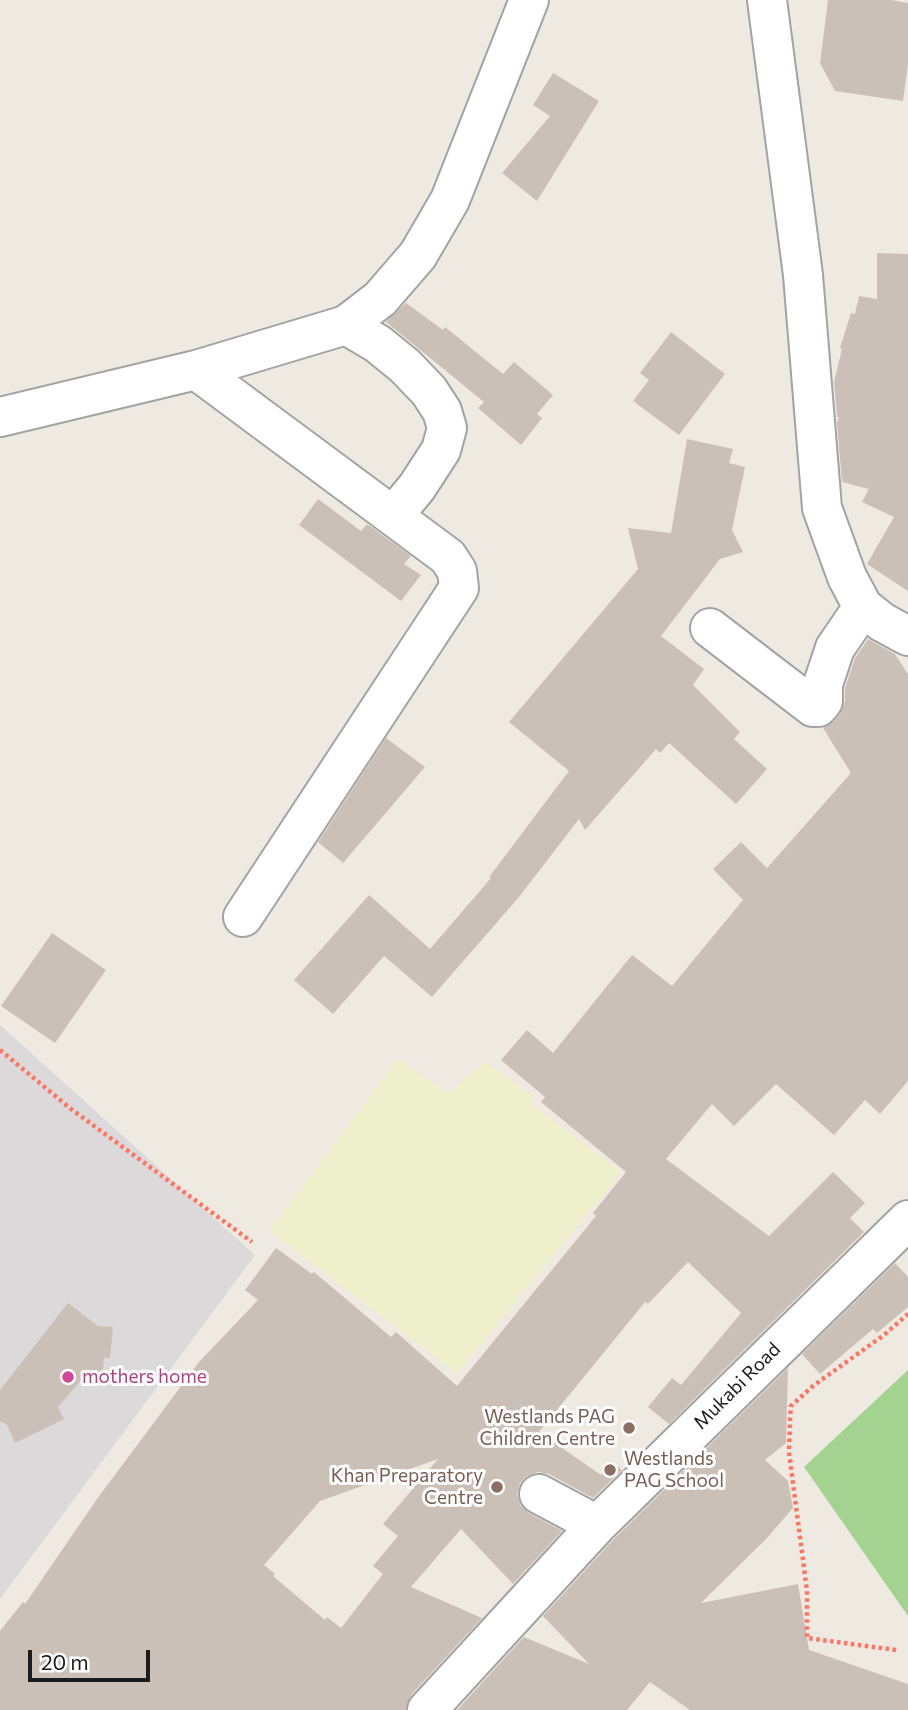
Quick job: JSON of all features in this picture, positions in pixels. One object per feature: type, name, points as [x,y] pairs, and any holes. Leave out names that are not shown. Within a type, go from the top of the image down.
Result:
[{"type":"street","points":[[0,416],[196,370],[346,325],[380,299],[418,255],[450,200],[529,0]]},
{"type":"street","points":[[767,0],[803,275],[822,508],[847,577],[863,607],[882,622],[908,636]]},
{"type":"street","points":[[346,325],[378,344],[405,366],[429,391],[442,411],[447,428],[440,450],[417,487],[393,516]]},
{"type":"street","points":[[196,370],[448,557],[457,571],[459,588],[243,917]]},
{"type":"street","points":[[710,628],[813,706],[818,707],[823,701],[823,684],[835,648],[863,607]]},
{"type":"street","name":"Mukabi Road","points":[[427,1710],[597,1525],[908,1220]]},
{"type":"street","points":[[539,1494],[597,1525]]},
{"type":"path","points":[[0,1051],[71,1109],[252,1242]]},
{"type":"path","points":[[896,1650],[807,1638],[807,1591],[789,1452],[790,1420],[791,1406],[813,1386],[884,1335],[908,1314]]},
{"type":"shaded area","points":[[0,1025],[255,1255],[0,1599]]},
{"type":"green space","points":[[397,1060],[449,1093],[485,1062],[533,1096],[529,1103],[621,1172],[457,1373],[269,1231]]},
{"type":"green space","points":[[908,1370],[908,1616],[804,1467]]},
{"type":"building","points":[[828,0],[891,0],[908,3],[908,64],[903,101],[835,91],[820,63]]},
{"type":"building","points":[[553,73],[599,101],[537,201],[502,173],[550,116],[533,105]]},
{"type":"building","points":[[877,253],[908,254],[908,591],[867,564],[894,517],[862,502],[869,489],[842,482],[837,423],[839,417],[834,382],[842,349],[840,348],[851,313],[855,314],[859,296],[877,299]]},
{"type":"building","points":[[406,303],[443,330],[445,327],[503,374],[514,362],[553,395],[537,414],[542,418],[521,445],[478,408],[484,402],[386,322]]},
{"type":"building","points":[[671,332],[725,374],[679,435],[633,401],[649,380],[640,373]]},
{"type":"building","points":[[687,439],[733,449],[729,463],[745,467],[732,530],[743,552],[720,559],[661,636],[704,669],[693,685],[740,732],[734,739],[767,769],[736,804],[669,743],[660,753],[656,749],[585,830],[579,819],[519,897],[432,997],[384,956],[333,1014],[294,980],[369,895],[430,949],[491,878],[489,877],[569,771],[509,722],[638,569],[628,528],[671,533]]},
{"type":"building","points":[[318,499],[361,531],[367,524],[411,556],[404,564],[421,575],[401,601],[299,525]]},
{"type":"building","points":[[868,639],[895,654],[908,674],[908,1081],[880,1114],[865,1100],[834,1135],[776,1084],[734,1126],[712,1104],[666,1159],[769,1236],[833,1172],[865,1203],[850,1218],[864,1232],[669,1424],[648,1407],[672,1378],[681,1385],[741,1313],[688,1262],[648,1304],[645,1302],[539,1432],[601,1475],[611,1461],[622,1470],[593,1498],[549,1474],[538,1472],[527,1476],[520,1483],[517,1494],[521,1506],[562,1531],[513,1584],[461,1529],[411,1587],[482,1618],[411,1695],[406,1710],[0,1710],[0,1631],[23,1602],[25,1604],[97,1499],[199,1362],[258,1300],[245,1290],[276,1248],[312,1274],[314,1272],[391,1337],[396,1332],[457,1386],[596,1216],[593,1213],[626,1172],[541,1102],[545,1097],[501,1060],[527,1030],[553,1053],[632,955],[672,986],[743,900],[713,869],[741,842],[767,868],[851,773],[823,728],[840,714],[855,658]],"holes":[[[438,1459],[383,1524],[398,1536],[373,1566],[383,1574],[341,1628],[327,1617],[325,1620],[273,1576],[275,1574],[264,1565],[320,1501]]]},
{"type":"building","points":[[386,738],[425,767],[343,863],[318,842]]},
{"type":"building","points":[[52,933],[106,970],[55,1043],[1,1006]]},
{"type":"building","points":[[895,1263],[908,1277],[908,1307],[877,1333],[873,1329],[820,1374],[802,1354]]},
{"type":"building","points":[[68,1303],[98,1326],[113,1327],[110,1358],[104,1358],[102,1380],[82,1379],[58,1407],[64,1419],[15,1443],[7,1425],[0,1421],[0,1390]]},
{"type":"building","points":[[788,1368],[786,1443],[765,1460],[788,1481],[793,1508],[767,1538],[701,1603],[798,1584],[809,1650],[908,1684],[908,1710],[690,1710],[650,1682],[627,1710],[457,1710],[524,1637],[589,1664],[543,1616],[613,1540]]},
{"type":"place","name":"mothers home","points":[[68,1377]]},
{"type":"place","name":"Westlands PAG Children Centre","points":[[629,1428]]},
{"type":"place","name":"Westlands PAG School","points":[[610,1470]]},
{"type":"place","name":"Khan Preparatory Centre","points":[[497,1487]]}]
